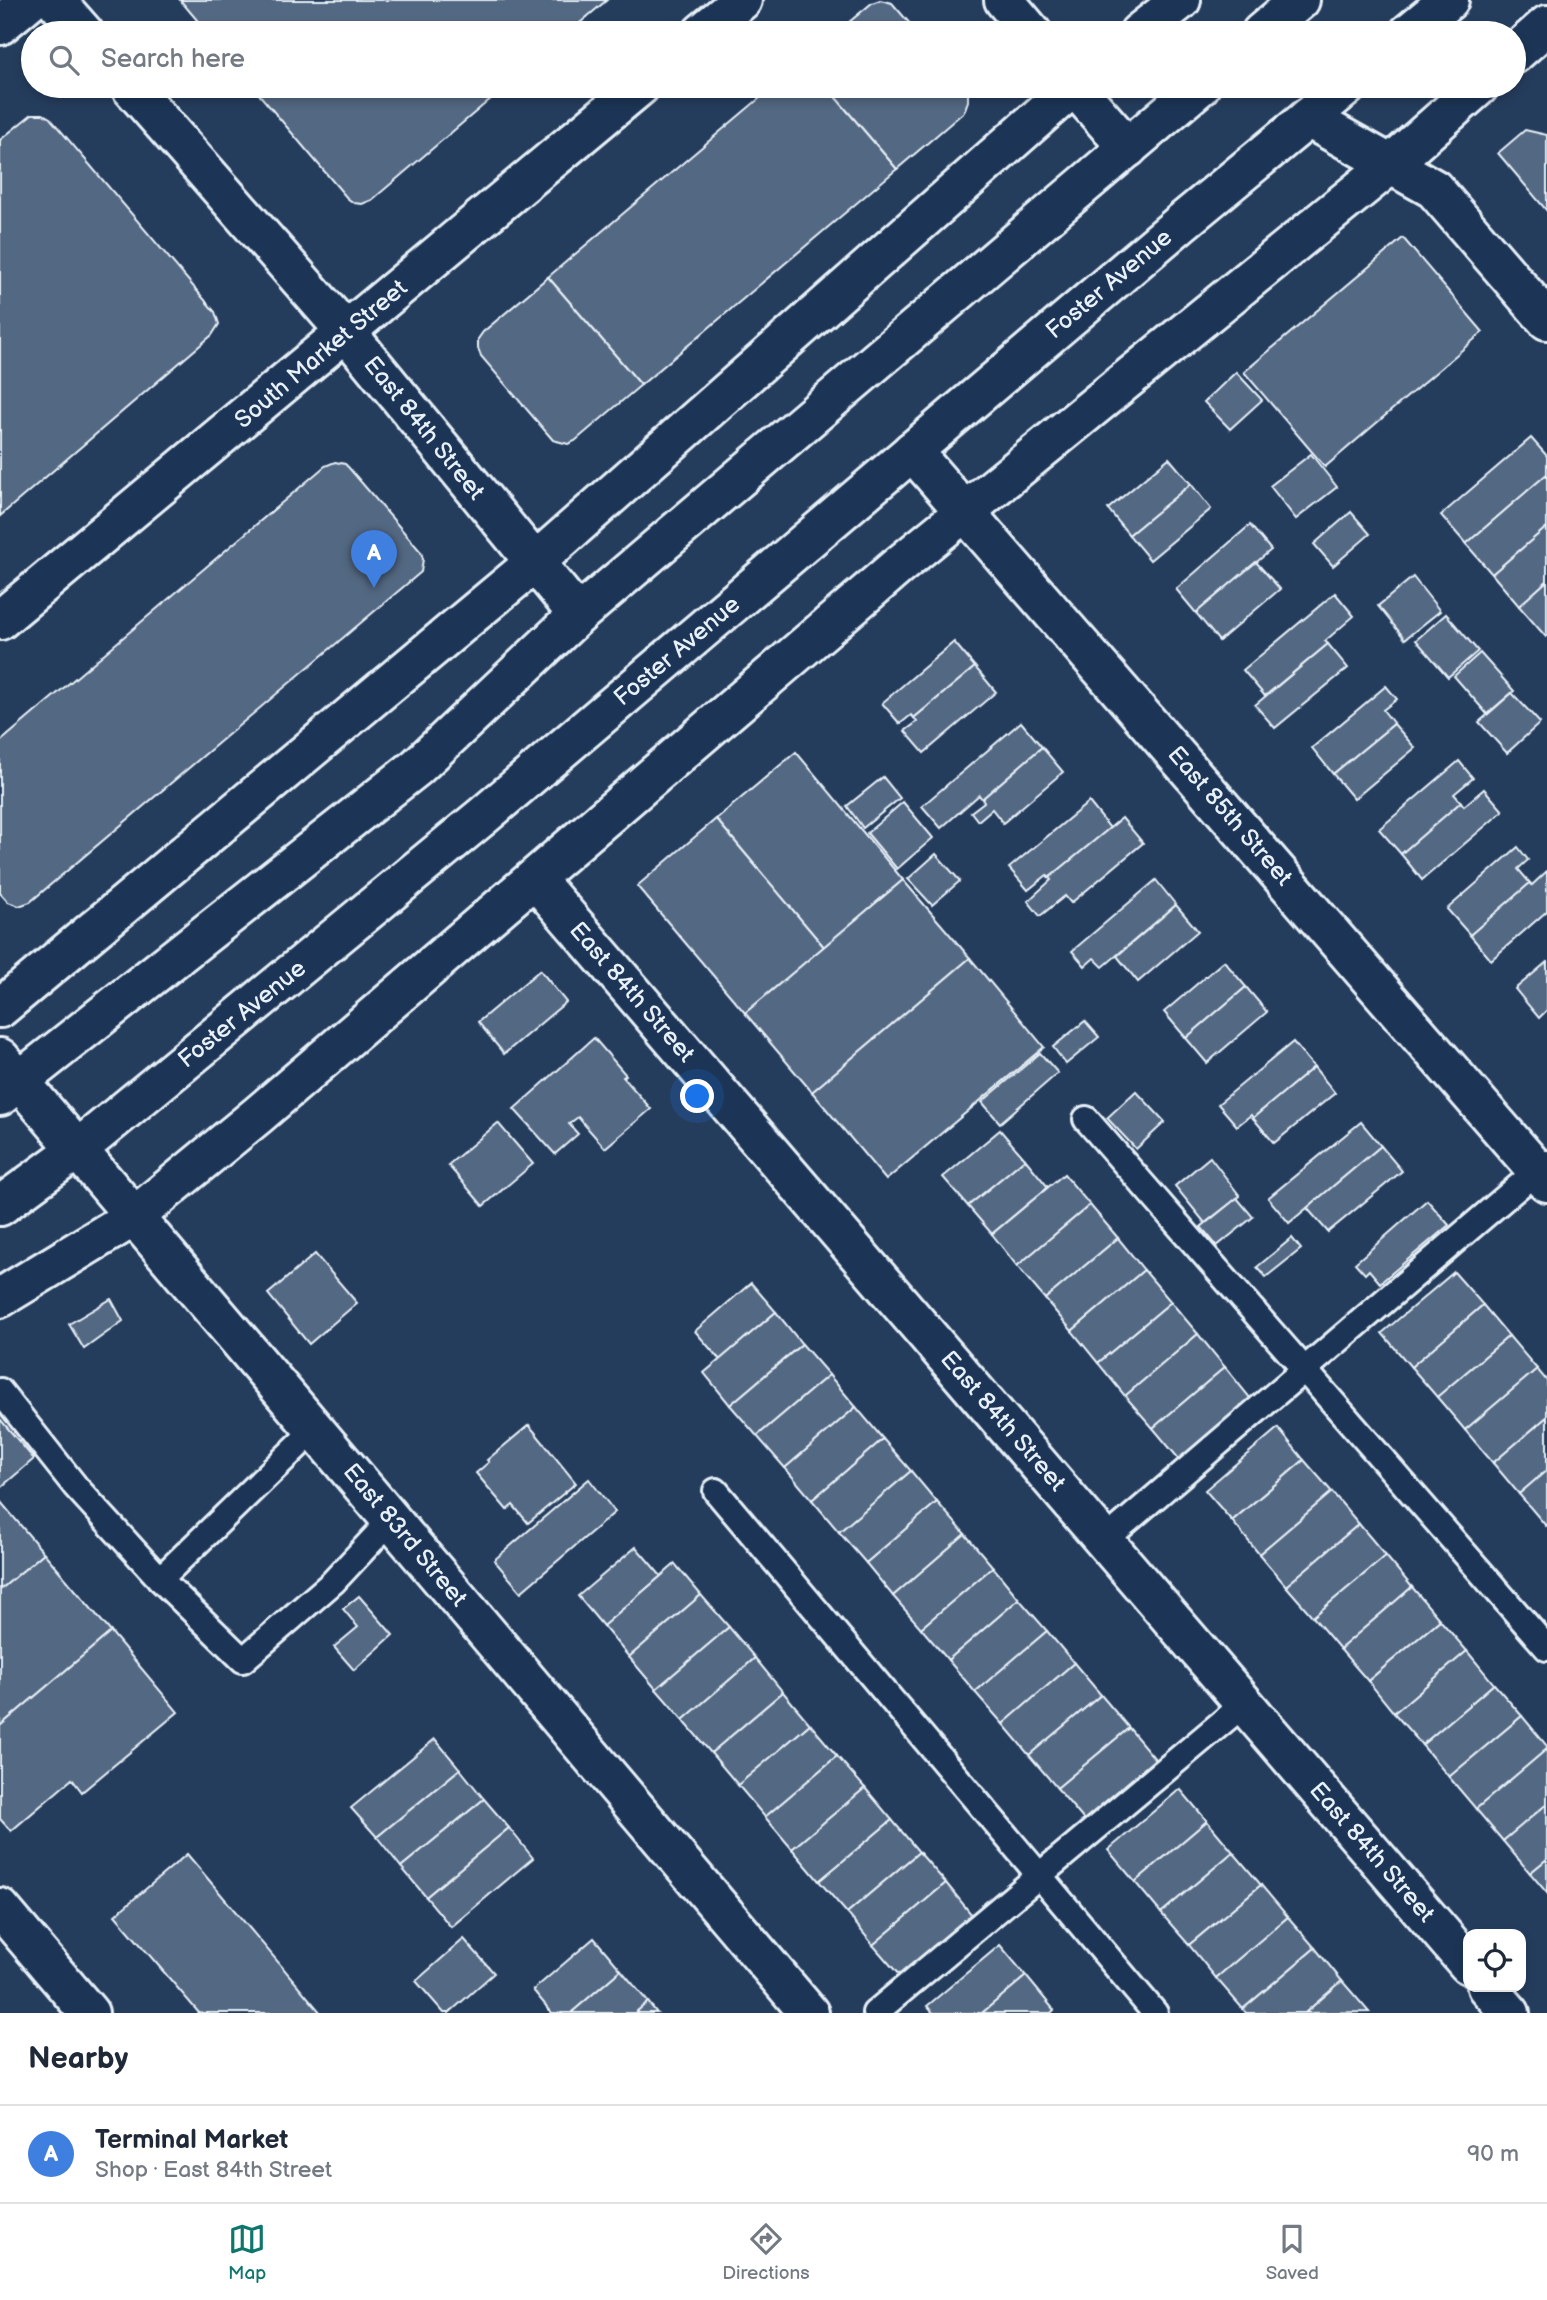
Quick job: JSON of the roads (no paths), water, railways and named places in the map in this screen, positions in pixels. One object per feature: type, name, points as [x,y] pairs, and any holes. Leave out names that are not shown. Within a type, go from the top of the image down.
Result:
[{"type":"street","points":[[0,25],[30,0]]},
{"type":"street","points":[[55,0],[73,21]]},
{"type":"street","points":[[717,21],[742,0]]},
{"type":"street","points":[[1004,0],[1022,21]]},
{"type":"street","points":[[1154,21],[1181,0]]},
{"type":"street","points":[[1275,21],[1300,0]]},
{"type":"street","points":[[1424,21],[1449,0]]},
{"type":"street","points":[[1526,43],[1547,25]]},
{"type":"street","name":"East 84th Street","points":[[141,98],[347,333],[533,564],[578,615]]},
{"type":"street","name":"South Market Street","points":[[0,620],[626,98]]},
{"type":"street","points":[[0,1008],[533,564],[1060,98]]},
{"type":"street","points":[[1084,98],[1128,148]]},
{"type":"street","points":[[7,1078],[417,767],[578,615],[1186,98]]},
{"type":"street","name":"Foster Avenue","points":[[0,1206],[78,1149],[483,816],[1332,98]]},
{"type":"street","points":[[0,1298],[135,1216],[536,880],[897,567],[1390,165],[1465,98]]},
{"type":"street","points":[[1308,118],[1434,189],[1547,320]]},
{"type":"street","name":"East 85th Street","points":[[912,451],[1544,1171]]},
{"type":"street","name":"East 84th Street","points":[[536,880],[1463,1958]]},
{"type":"street","name":"East 83rd Street","points":[[7,1078],[78,1149],[809,2013]]},
{"type":"street","points":[[0,1908],[89,2013]]},
{"type":"street","points":[[1492,1992],[1510,2013]]},
{"type":"lane","points":[[1086,1119],[1547,1648]]},
{"type":"lane","points":[[1105,1540],[1544,1171]]},
{"type":"lane","points":[[0,1391],[76,1487],[160,1579],[243,1660],[333,1582],[391,1520]]},
{"type":"lane","points":[[160,1579],[315,1429]]},
{"type":"lane","points":[[716,1491],[1155,2013]]},
{"type":"lane","points":[[874,2013],[1244,1704]]},
{"type":"place","name":"Terminal Market","points":[[374,588]]}]
